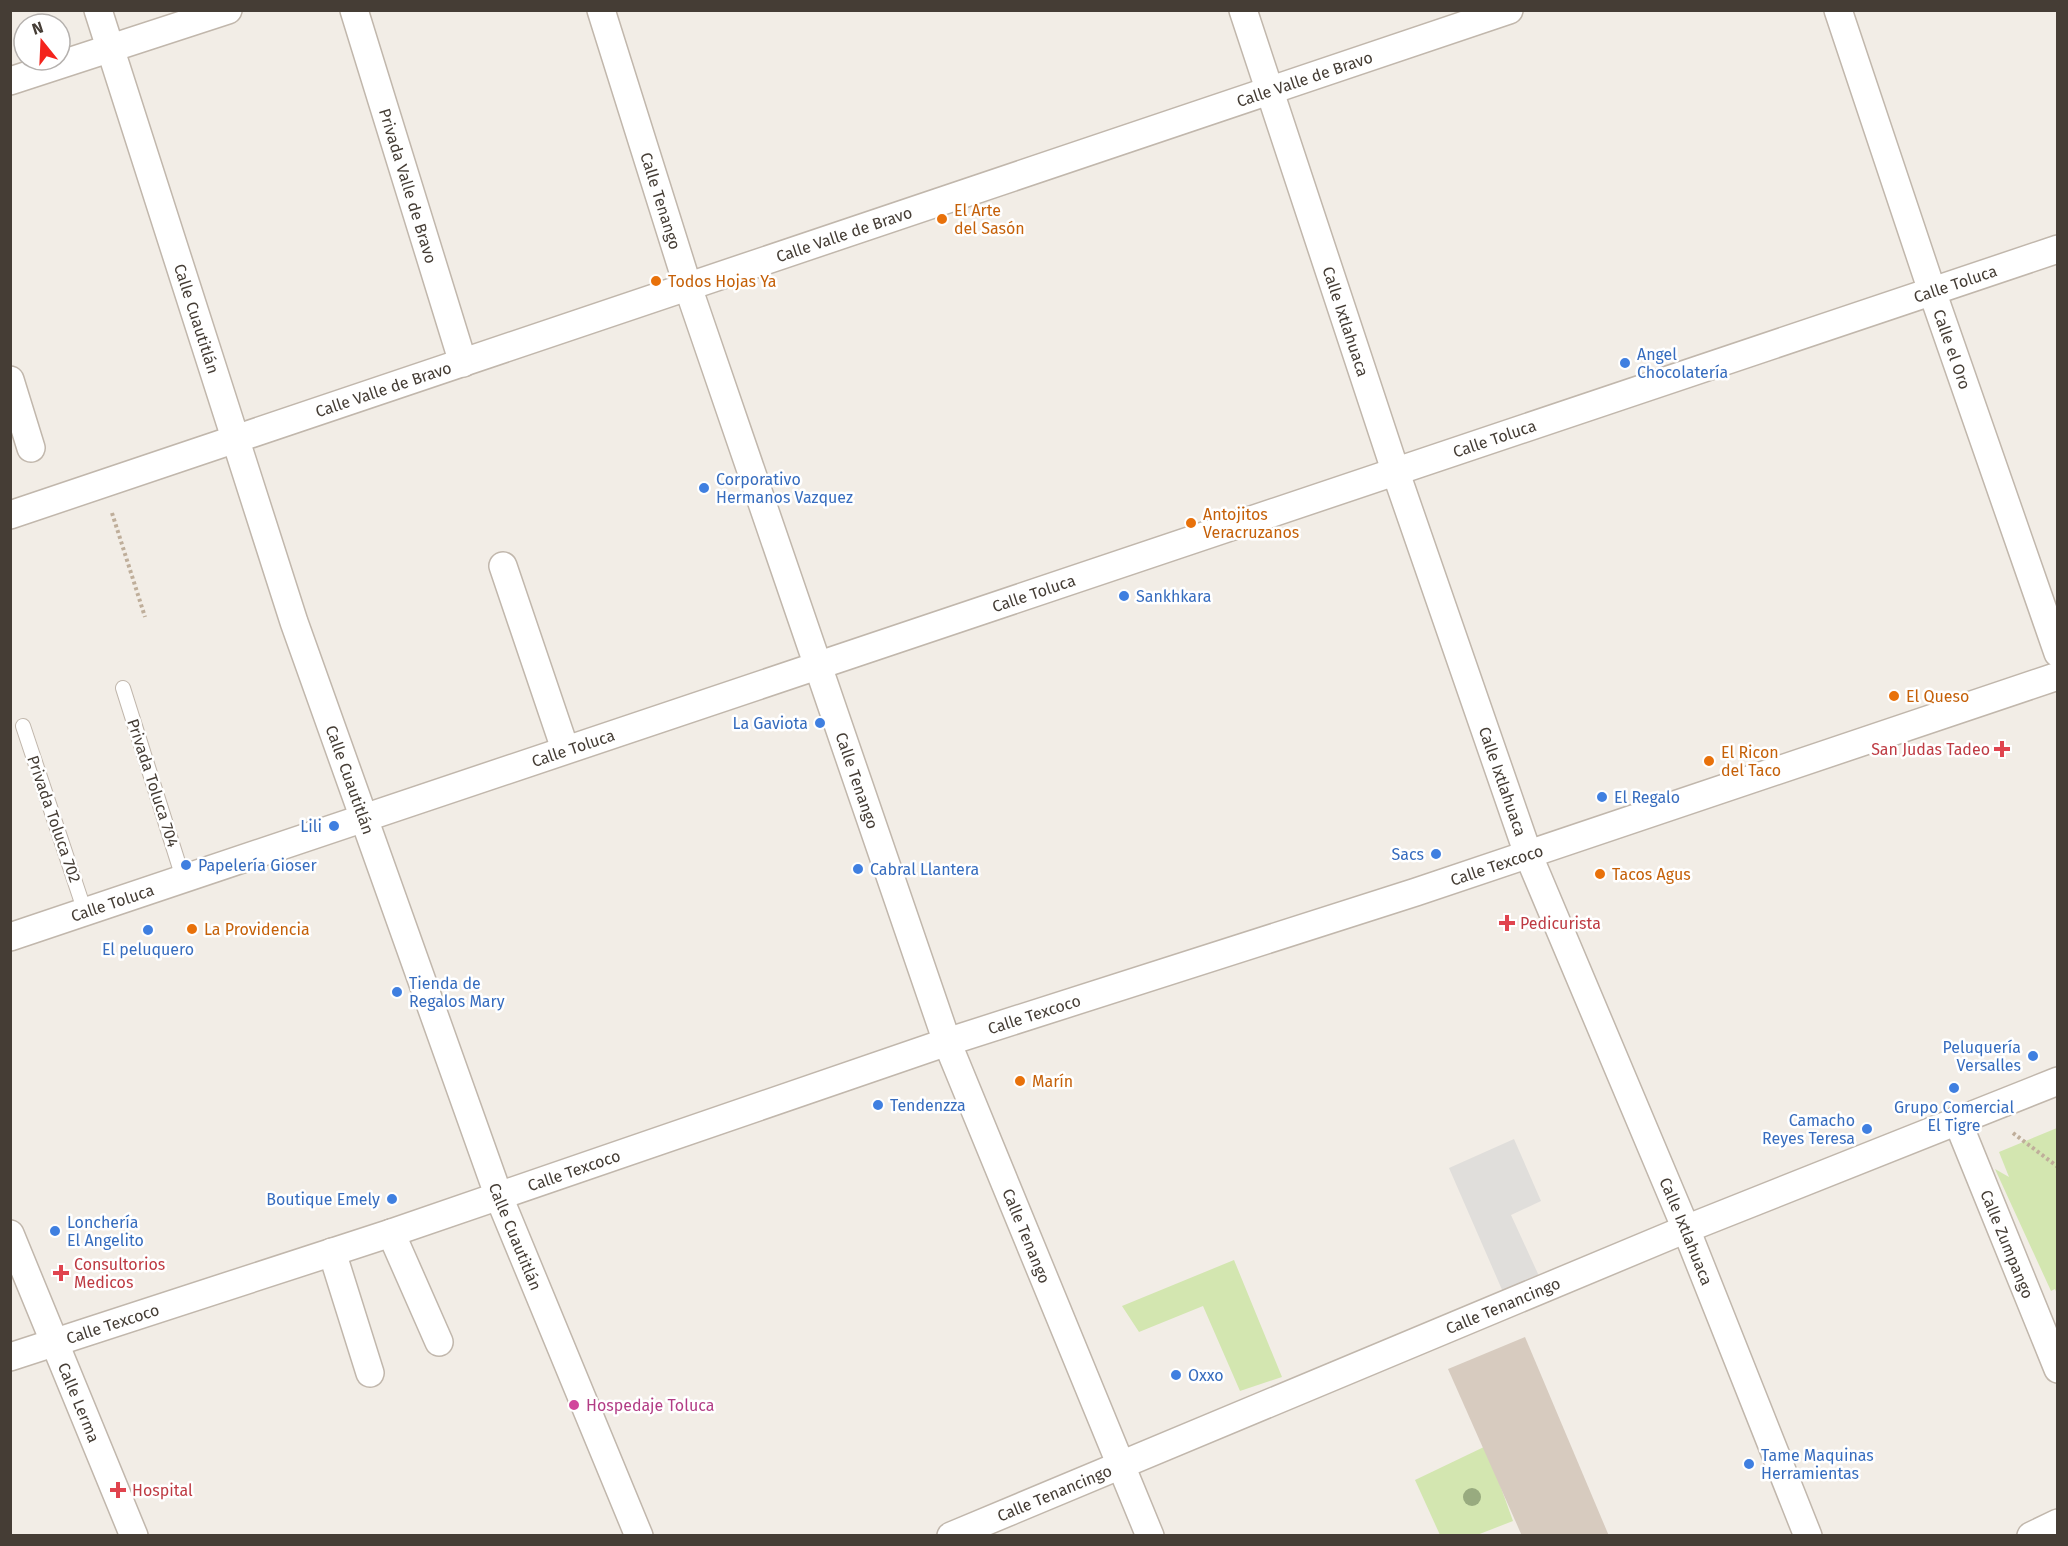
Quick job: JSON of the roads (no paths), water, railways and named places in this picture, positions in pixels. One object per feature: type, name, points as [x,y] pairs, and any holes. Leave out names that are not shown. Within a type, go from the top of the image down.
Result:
[{"type":"street","name":"Calle Cuautitlán","points":[[98,10],[294,622],[364,820],[499,1197],[639,1536]]},
{"type":"street","points":[[10,81],[228,10]]},
{"type":"street","name":"Privada Valle de Bravo","points":[[354,10],[463,363]]},
{"type":"street","name":"Calle Tenango","points":[[601,10],[688,287],[947,1042],[1150,1536]]},
{"type":"street","name":"Calle Ixtlahuaca","points":[[1243,10],[1396,473],[1528,854],[1686,1229],[1808,1536]]},
{"type":"street","name":"Calle Valle de Bravo","points":[[10,515],[1509,10]]},
{"type":"street","name":"Calle el Oro","points":[[1838,10],[1932,291],[2058,652]]},
{"type":"street","name":"Calle Toluca","points":[[10,937],[364,820],[565,749],[1396,473],[2058,249]]},
{"type":"street","points":[[10,380],[31,448]]},
{"type":"street","points":[[503,566],[565,749]]},
{"type":"street","name":"Calle Texcoco","points":[[10,1357],[499,1197],[947,1042],[1528,854],[2058,676]]},
{"type":"street","name":"Calle Tenancingo","points":[[951,1536],[1686,1229],[2058,1081]]},
{"type":"street","name":"Calle Zumpango","points":[[1957,1120],[2058,1369]]},
{"type":"street","points":[[391,1233],[439,1342]]},
{"type":"street","name":"Calle Lerma","points":[[10,1234],[134,1536]]},
{"type":"street","points":[[332,1252],[370,1373]]},
{"type":"street","points":[[2031,1536],[2058,1523]]},
{"type":"lane","name":"Privada Toluca 704","points":[[123,688],[183,878]]},
{"type":"lane","name":"Privada Toluca 702","points":[[23,726],[85,912]]},
{"type":"place","name":"El Arte del Sasón","points":[[942,219]]},
{"type":"place","name":"Todos Hojas Ya","points":[[656,281]]},
{"type":"place","name":"Angel Chocolatería","points":[[1625,363]]},
{"type":"place","name":"Corporativo Hermanos Vazquez","points":[[704,488]]},
{"type":"place","name":"Antojitos Veracruzanos","points":[[1191,523]]},
{"type":"place","name":"Sankhkara","points":[[1124,596]]},
{"type":"place","name":"El Queso","points":[[1894,696]]},
{"type":"place","name":"La Gaviota","points":[[820,723]]},
{"type":"place","name":"San Judas Tadeo","points":[[2002,749]]},
{"type":"place","name":"El Ricon del Taco","points":[[1709,761]]},
{"type":"place","name":"El Regalo","points":[[1602,797]]},
{"type":"place","name":"Lili","points":[[334,826]]},
{"type":"place","name":"Sacs","points":[[1436,854]]},
{"type":"place","name":"Papelería Gioser","points":[[186,865]]},
{"type":"place","name":"Cabral Llantera","points":[[858,869]]},
{"type":"place","name":"Tacos Agus","points":[[1600,874]]},
{"type":"place","name":"Pedicurista","points":[[1507,923]]},
{"type":"place","name":"La Providencia","points":[[192,929]]},
{"type":"place","name":"El peluquero","points":[[148,930]]},
{"type":"place","name":"Tienda de Regalos Mary","points":[[397,992]]},
{"type":"place","name":"Peluquería Versalles","points":[[2033,1056]]},
{"type":"place","name":"Marín","points":[[1020,1081]]},
{"type":"place","name":"Grupo Comercial El Tigre","points":[[1954,1088]]},
{"type":"place","name":"Tendenzza","points":[[878,1105]]},
{"type":"place","name":"Camacho Reyes Teresa","points":[[1867,1129]]},
{"type":"place","name":"Boutique Emely","points":[[392,1199]]},
{"type":"place","name":"Lonchería El Angelito","points":[[55,1231]]},
{"type":"place","name":"Consultorios Medicos","points":[[61,1273]]},
{"type":"place","name":"Oxxo","points":[[1176,1375]]},
{"type":"place","name":"Hospedaje Toluca","points":[[574,1405]]},
{"type":"place","name":"Tame Maquinas Herramientas","points":[[1749,1464]]},
{"type":"place","name":"Hospital","points":[[118,1490]]}]
